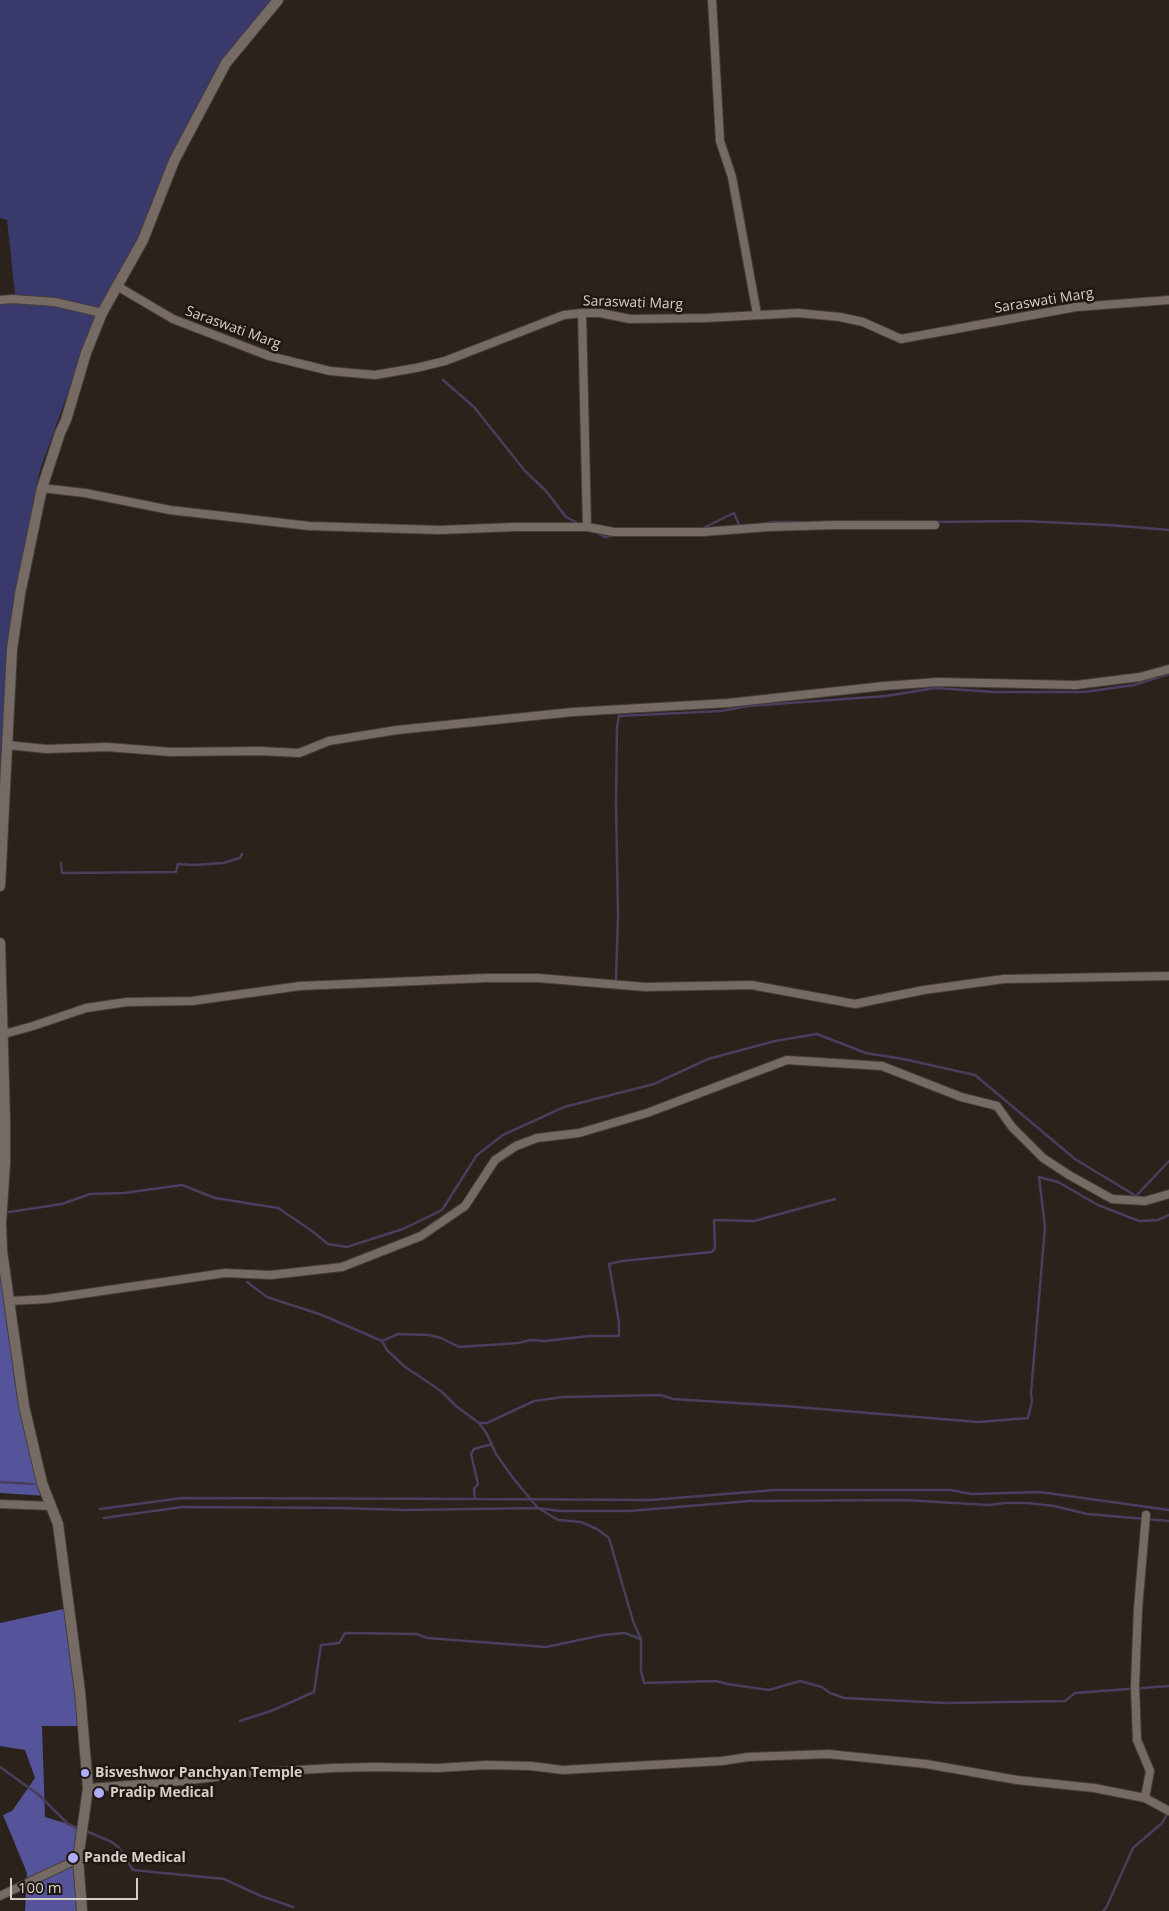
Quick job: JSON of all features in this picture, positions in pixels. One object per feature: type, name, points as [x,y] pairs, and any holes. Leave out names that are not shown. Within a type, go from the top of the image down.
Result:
[{"type":"street","points":[[0,886],[12,649],[20,594],[42,488],[66,420],[86,353],[102,313],[142,240],[174,161],[226,63],[278,0]]},
{"type":"street","points":[[712,0],[720,141],[732,177],[757,314]]},
{"type":"street","name":"Saraswati Marg","points":[[117,286],[173,319],[269,356],[330,371],[375,374],[416,368],[445,361],[564,315],[582,313],[600,313],[630,319],[706,318],[798,313],[840,317],[863,322],[901,339],[1076,307],[1169,300]]},
{"type":"street","points":[[0,300],[12,298],[55,302],[102,313]]},
{"type":"street","points":[[582,313],[586,526]]},
{"type":"street","points":[[42,488],[84,493],[178,511],[309,526],[439,530],[586,526],[614,532],[693,532],[797,526],[935,525]]},
{"type":"street","points":[[7,745],[46,749],[107,746],[171,752],[260,751],[299,753],[329,741],[397,730],[582,711],[728,703],[938,682],[1076,685],[1140,677],[1169,668]]},
{"type":"street","points":[[0,943],[4,1034],[5,1164],[1,1223],[2,1250],[24,1406],[42,1483],[58,1524],[80,1692],[88,1788],[78,1859],[82,1911]]},
{"type":"street","points":[[4,1034],[86,1008],[127,1002],[192,1001],[300,986],[486,978],[538,978],[645,987],[751,985],[855,1004],[924,990],[1004,979],[1169,976]]},
{"type":"street","points":[[10,1301],[47,1299],[225,1273],[271,1275],[342,1267],[420,1236],[465,1206],[495,1160],[516,1146],[537,1138],[579,1133],[647,1113],[788,1060],[882,1066],[962,1097],[997,1106],[1012,1127],[1043,1158],[1112,1199],[1145,1201],[1169,1194]]},
{"type":"street","points":[[0,1504],[51,1506]]},
{"type":"street","points":[[1145,1798],[1150,1771],[1137,1740],[1136,1686],[1138,1609],[1146,1515]]},
{"type":"street","points":[[88,1788],[183,1781],[248,1773],[358,1767],[438,1768],[486,1765],[531,1766],[563,1770],[828,1754],[926,1764],[1017,1780],[1094,1788],[1145,1798],[1168,1811]]},
{"type":"street","points":[[0,1896],[78,1859]]},
{"type":"shaded area","points":[[0,0],[278,0],[237,46],[162,191],[74,376],[40,470],[12,608],[6,677],[0,886],[0,297],[15,294],[7,220],[0,218]]},
{"type":"shaded area","points":[[0,1243],[24,1406],[47,1496],[0,1493]]},
{"type":"shaded area","points":[[68,1608],[82,1726],[42,1726],[45,1817],[81,1828],[82,1911],[25,1911],[27,1873],[3,1815],[12,1811],[35,1778],[25,1750],[0,1746],[0,1623]]},
{"type":"waterway","points":[[443,380],[474,407],[525,471],[546,491],[566,517],[580,524]]},
{"type":"waterway","points":[[701,529],[734,513],[740,527]]},
{"type":"waterway","points":[[857,521],[904,521]]},
{"type":"waterway","points":[[935,522],[1022,521],[1169,530]]},
{"type":"waterway","points":[[760,524],[802,522]]},
{"type":"waterway","points":[[596,532],[605,537],[617,535]]},
{"type":"waterway","points":[[616,980],[618,916],[616,802],[617,727],[619,716],[721,711],[748,706],[886,696],[935,688],[994,692],[1084,692],[1134,685],[1169,674]]},
{"type":"waterway","points":[[61,863],[62,873],[176,872],[178,864],[223,863],[240,858],[242,854]]},
{"type":"waterway","points":[[9,1212],[62,1204],[90,1194],[124,1193],[182,1185],[215,1198],[278,1208],[328,1244],[347,1247],[403,1229],[442,1210],[477,1155],[503,1135],[564,1107],[654,1084],[708,1059],[775,1041],[817,1034],[866,1053],[975,1075],[1075,1159],[1136,1196],[1169,1161]]},
{"type":"waterway","points":[[479,1423],[487,1423],[534,1401],[563,1397],[661,1395],[673,1399],[978,1422],[1028,1418],[1032,1401],[1031,1393],[1045,1227],[1039,1177],[1058,1182],[1098,1205],[1139,1221],[1158,1220],[1169,1215]]},
{"type":"waterway","points":[[382,1341],[398,1334],[429,1335],[441,1338],[459,1347],[589,1336],[619,1336],[619,1323],[609,1264],[712,1252],[715,1248],[714,1220],[754,1221],[835,1199]]},
{"type":"waterway","points":[[247,1282],[267,1297],[322,1315],[382,1341],[387,1350],[404,1366],[441,1391],[456,1406],[479,1423],[487,1434],[496,1454],[538,1508],[558,1520],[581,1522],[597,1529],[609,1538],[633,1621],[641,1639],[641,1671],[644,1683],[716,1681],[769,1690],[800,1681],[822,1687],[830,1693],[844,1698],[945,1703],[1065,1701],[1075,1693],[1169,1686]]},
{"type":"waterway","points":[[100,1509],[182,1498],[475,1499],[474,1489],[478,1484],[471,1454],[474,1449],[492,1444]]},
{"type":"waterway","points":[[0,1482],[33,1484]]},
{"type":"waterway","points":[[475,1499],[651,1500],[775,1490],[950,1490],[972,1494],[1040,1492],[1169,1510]]},
{"type":"waterway","points":[[104,1518],[182,1507],[405,1510],[538,1508],[559,1511],[629,1511],[750,1501],[904,1500],[988,1505],[1027,1503],[1054,1506],[1087,1514],[1169,1521]]},
{"type":"waterway","points":[[240,1721],[271,1711],[314,1692],[321,1645],[339,1643],[345,1633],[417,1634],[427,1638],[546,1647],[603,1635],[625,1633],[641,1639]]},
{"type":"waterway","points":[[0,1767],[39,1795],[68,1824],[77,1828]]},
{"type":"waterway","points":[[1103,1911],[1133,1848],[1162,1823],[1168,1812]]},
{"type":"waterway","points":[[86,1831],[112,1842],[119,1848],[133,1870],[224,1879],[261,1896],[293,1907]]},
{"type":"place","name":"Bisveshwor Panchyan Temple","points":[[85,1773]]},
{"type":"place","name":"Pradip Medical","points":[[99,1793]]},
{"type":"place","name":"Pande Medical","points":[[73,1858]]}]
